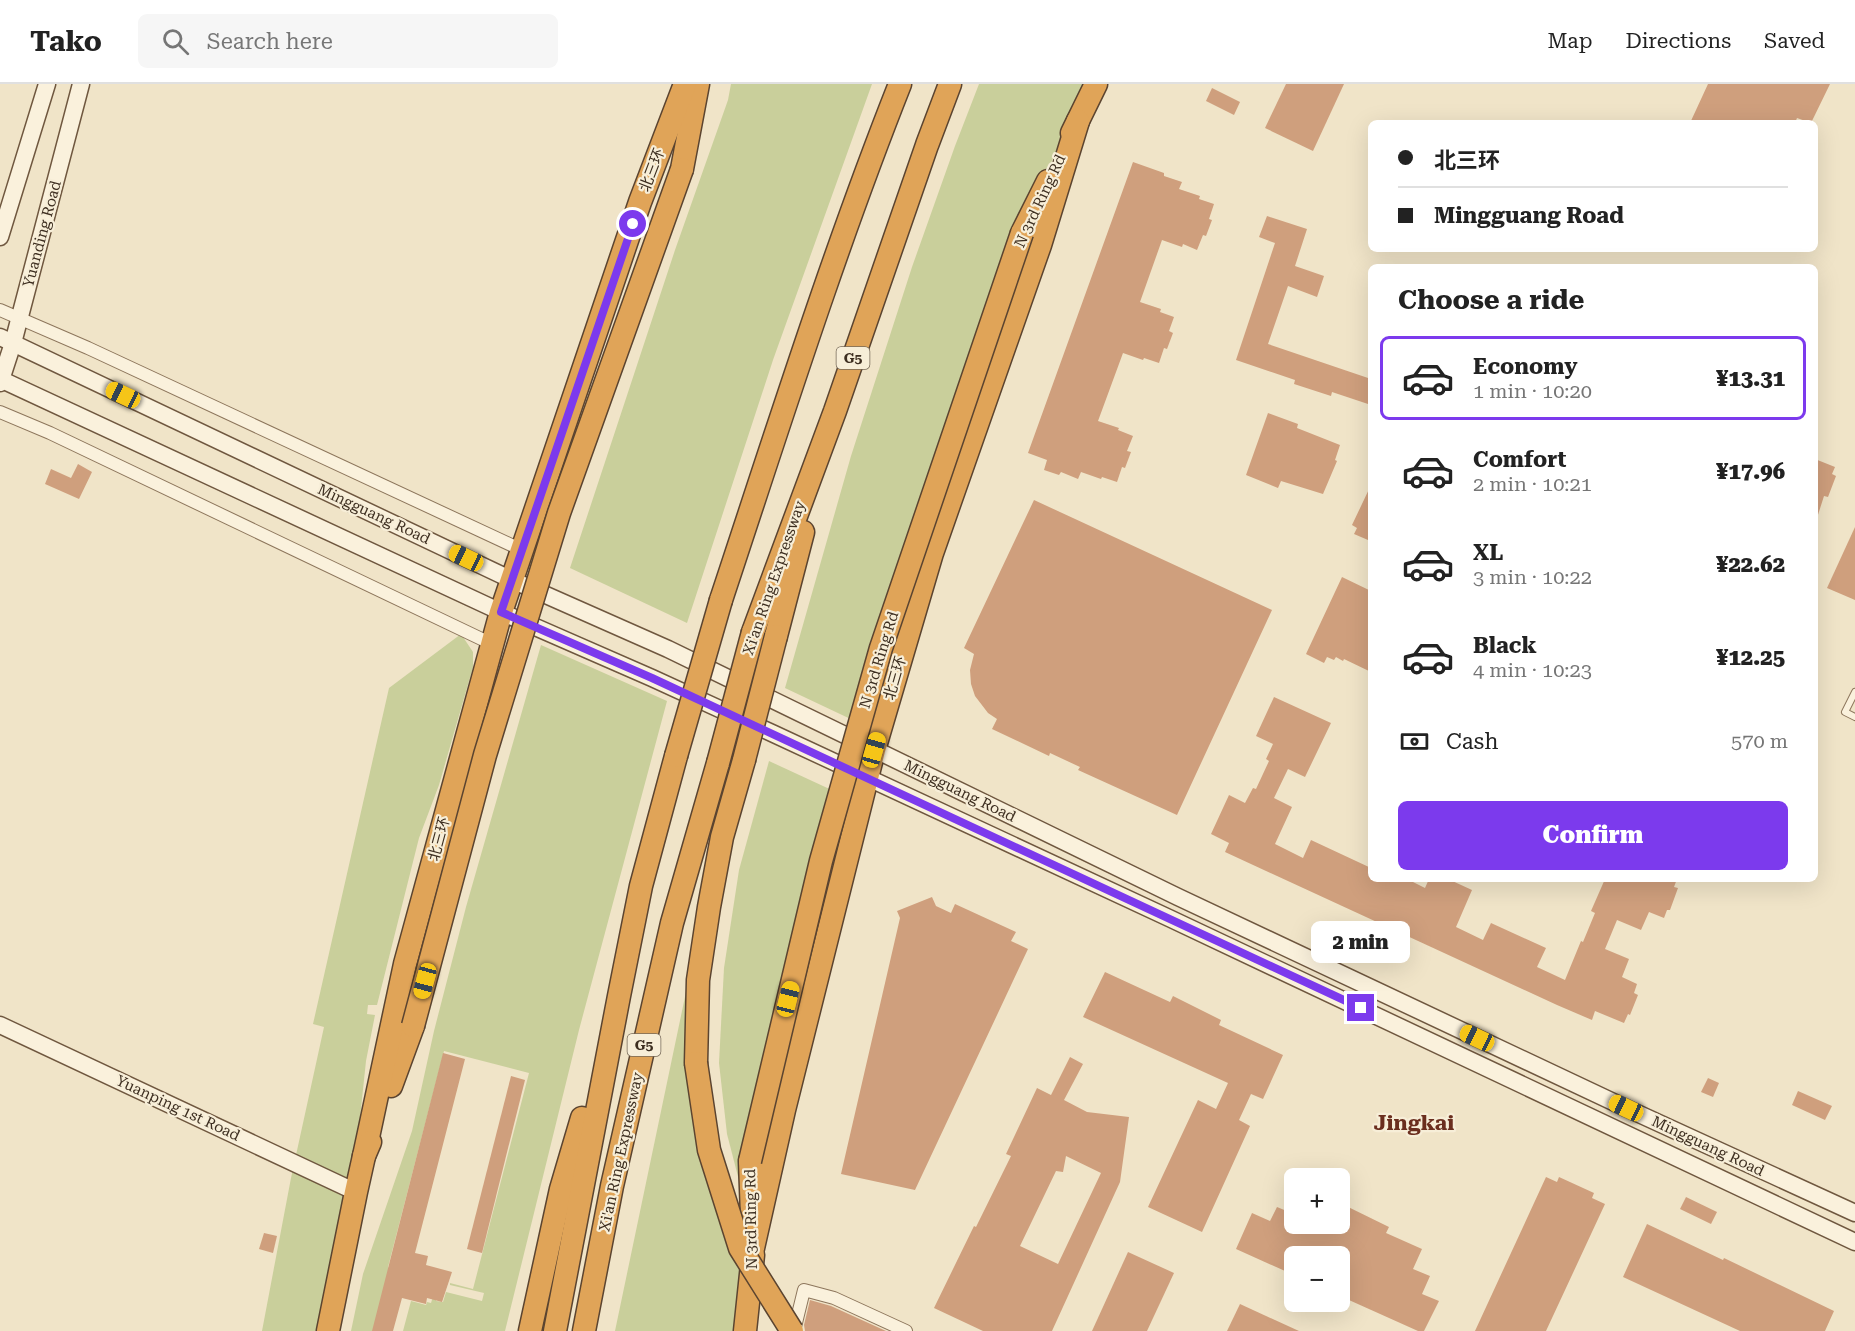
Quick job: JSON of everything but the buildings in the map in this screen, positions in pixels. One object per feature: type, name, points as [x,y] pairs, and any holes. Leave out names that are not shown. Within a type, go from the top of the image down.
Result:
[{"type":"highway","name":"北三环","points":[[364,1156],[405,964],[501,612],[640,202],[685,84]]},
{"type":"highway","points":[[328,1331],[364,1156],[413,1026],[485,755],[552,535],[682,169],[698,84]]},
{"type":"highway","name":"Xi'an Ring Expressway","points":[[555,1331],[641,885],[676,756],[721,600],[797,371],[900,84]]},
{"type":"highway","name":"Xi'an Ring Expressway","points":[[584,1331],[612,1186],[672,923],[753,632],[835,411],[950,84]]},
{"type":"highway","name":"N 3rd Ring Rd","points":[[745,1331],[753,1265],[750,1161],[821,861],[881,648],[1022,233],[1096,84]]},
{"type":"highway","name":"北三环","points":[[753,1248],[784,1110],[874,750],[932,553],[1040,245],[1078,121]]},
{"type":"highway","points":[[793,1331],[740,1248],[709,1150],[696,1063],[698,980],[722,837],[835,411]]},
{"type":"highway","points":[[530,1331],[561,1189],[618,996]]},
{"type":"main road","points":[[0,237],[47,84]]},
{"type":"main road","name":"Yuanding Road","points":[[0,381],[6,340],[19,318],[81,84]]},
{"type":"main road","name":"Mingguang Road","points":[[6,340],[512,580],[668,649],[1178,897],[1855,1213]]},
{"type":"main road","name":"Mingguang Road","points":[[0,381],[501,612],[652,678],[1191,928],[1855,1242]]},
{"type":"main road","name":"Yuanping 1st Road","points":[[0,1025],[356,1192]]},
{"type":"street","points":[[0,310],[88,348],[522,550]]},
{"type":"street","points":[[0,412],[50,433],[492,644]]},
{"type":"street","points":[[793,1331],[804,1290],[834,1298],[906,1331]]},
{"type":"lane","points":[[1855,692],[1845,712],[1855,717]]},
{"type":"green space","points":[[731,84],[872,84],[773,360],[687,623],[570,568],[675,250],[728,100]]},
{"type":"green space","points":[[979,84],[1095,84],[1055,154],[1030,209],[859,723],[785,688],[851,456],[912,267]]},
{"type":"green space","points":[[461,634],[473,652],[473,667],[439,785],[419,838],[377,1005],[368,1005],[367,1014],[375,1015],[366,1061],[353,1184],[320,1331],[262,1331],[291,1178],[324,1027],[313,1024],[389,688]]},
{"type":"green space","points":[[541,645],[667,701],[579,1030],[505,1331],[403,1331],[411,1301],[426,1305],[427,1302],[431,1303],[435,1290],[438,1291],[436,1301],[443,1302],[446,1292],[482,1301],[484,1293],[450,1285],[450,1283],[473,1289],[529,1073],[444,1051],[373,1331],[351,1331],[363,1274],[412,1131],[434,1031],[466,907]]},
{"type":"green space","points":[[769,761],[836,792],[743,1196],[727,1134],[719,1063],[724,968],[739,870]]},
{"type":"green space","points":[[691,968],[701,1135],[749,1281],[741,1331],[615,1331]]},
{"type":"district","name":"Jingkai","points":[[1414,1123]]},
{"type":"route","points":[[633,224],[501,612],[774,734],[1361,1008]]}]
